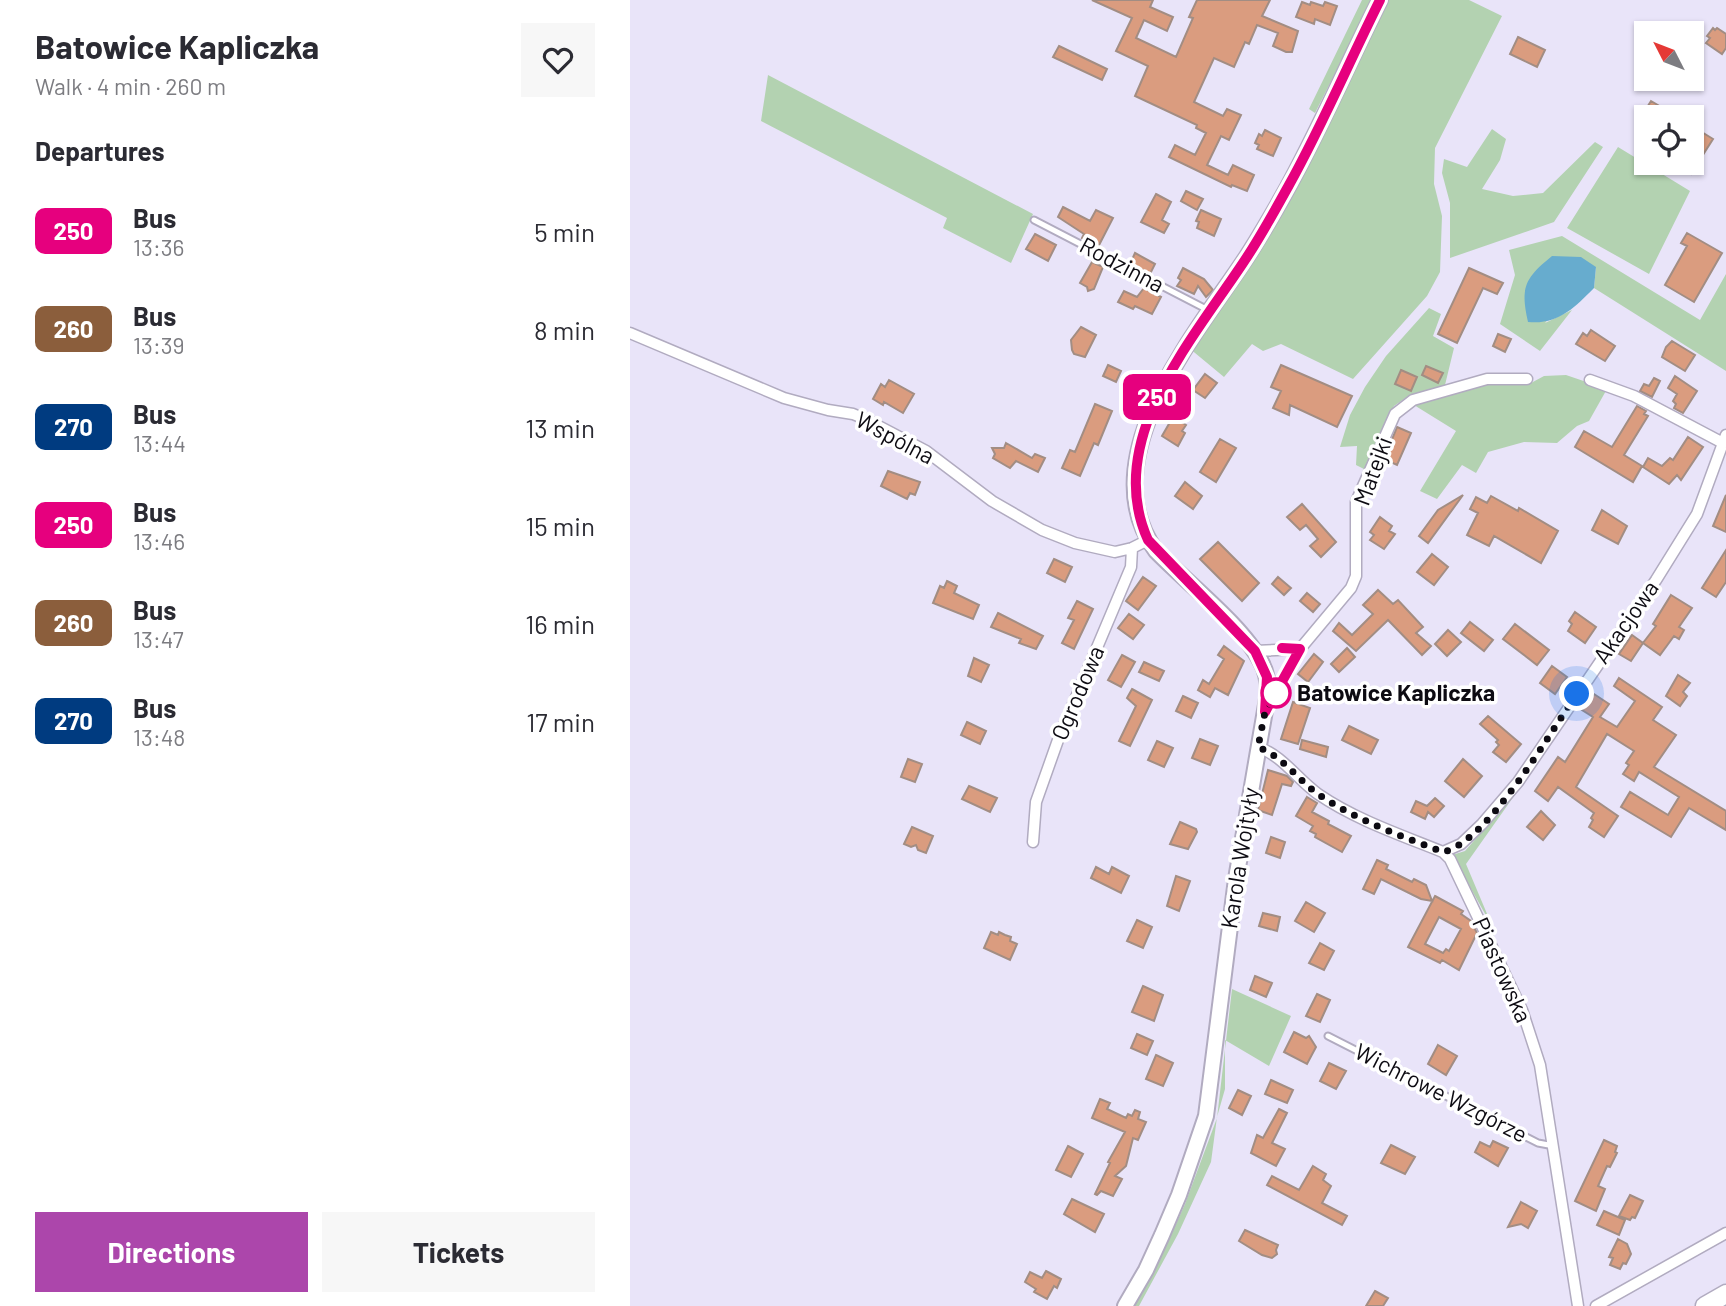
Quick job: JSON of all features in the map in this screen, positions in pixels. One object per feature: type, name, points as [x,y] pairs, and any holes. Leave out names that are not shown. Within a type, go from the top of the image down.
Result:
[{"type":"highway","points":[[1705,1306],[1726,1294]]},
{"type":"street","name":"Karola Wojtyły","points":[[1125,1306],[1162,1235],[1206,1116],[1234,891],[1265,712],[1267,677],[1255,651],[1148,540],[1139,517],[1135,486],[1141,446],[1159,393],[1209,311],[1244,262],[1297,171],[1380,0]]},
{"type":"street","name":"Wspólna","points":[[630,333],[784,398],[865,419],[917,446],[992,501],[1042,530],[1109,552],[1132,548],[1148,540]]},
{"type":"street","name":"Matejki","points":[[1265,712],[1300,649],[1351,588],[1356,576],[1356,502],[1395,414],[1413,400],[1487,379],[1527,379]]},
{"type":"street","points":[[1590,380],[1634,396],[1725,439]]},
{"type":"street","name":"Akacjowa","points":[[1443,852],[1461,844],[1518,782],[1661,572],[1697,514],[1725,439]]},
{"type":"street","name":"Ogrodowa","points":[[1033,842],[1036,802],[1058,740],[1131,567],[1132,548]]},
{"type":"street","points":[[1255,651],[1300,649]]},
{"type":"street","points":[[1258,747],[1274,754],[1325,799],[1378,826],[1443,852]]},
{"type":"street","name":"Piastowska","points":[[1443,852],[1472,903],[1522,1010],[1542,1075],[1578,1306]]},
{"type":"street","points":[[1596,1306],[1726,1233]]},
{"type":"lane","name":"Rodzinna","points":[[1034,220],[1209,311]]},
{"type":"lane","name":"Wichrowe Wzgórze","points":[[1328,1036],[1538,1143],[1553,1146]]},
{"type":"green space","points":[[1362,0],[1372,0],[1315,113],[1309,109]]},
{"type":"green space","points":[[1387,0],[1469,0],[1502,16],[1435,148],[1434,184],[1442,216],[1440,272],[1427,296],[1353,379],[1281,344],[1263,351],[1252,344],[1224,377],[1189,348],[1298,177]]},
{"type":"green space","points":[[768,75],[1033,214],[1011,263],[943,228],[947,218],[761,121]]},
{"type":"green space","points":[[1492,129],[1506,139],[1500,160],[1482,189],[1513,196],[1543,193],[1595,142],[1603,147],[1554,222],[1450,258],[1450,203],[1442,173],[1444,159],[1467,167]]},
{"type":"green space","points":[[1618,147],[1634,157],[1634,175],[1664,175],[1690,191],[1649,274],[1567,228]]},
{"type":"green space","points":[[1562,236],[1700,320],[1726,274],[1726,371],[1594,288],[1596,267],[1545,323],[1572,310],[1540,351],[1500,324],[1515,275],[1509,250]]},
{"type":"green space","points":[[1429,308],[1441,314],[1433,336],[1454,348],[1445,385],[1407,397],[1394,406],[1366,470],[1356,465],[1357,446],[1340,447],[1350,415],[1386,356]]},
{"type":"green space","points":[[1566,375],[1607,389],[1589,421],[1577,426],[1557,443],[1524,442],[1488,452],[1476,473],[1462,465],[1437,499],[1420,491],[1456,431],[1414,405],[1487,383],[1531,383],[1544,376]]},
{"type":"green space","points":[[1519,789],[1466,864],[1493,928],[1452,855],[1465,851]]},
{"type":"green space","points":[[1232,989],[1291,1016],[1269,1066],[1226,1041]]},
{"type":"green space","points":[[1225,1049],[1225,1089],[1217,1116]]},
{"type":"green space","points":[[1217,1119],[1211,1162],[1178,1234],[1139,1306],[1134,1306],[1157,1266],[1185,1204]]},
{"type":"water","points":[[1552,256],[1581,257],[1596,267],[1594,288],[1565,314],[1548,321],[1528,322],[1525,300],[1527,284],[1530,277]]},
{"type":"building","points":[[1092,0],[1153,0],[1150,7],[1173,17],[1167,31],[1144,20],[1136,38],[1176,57],[1193,18],[1189,17],[1197,0],[1270,0],[1262,16],[1298,31],[1292,52],[1286,52],[1273,46],[1278,33],[1257,25],[1249,44],[1245,42],[1234,67],[1214,58],[1194,102],[1223,116],[1227,109],[1241,115],[1229,140],[1221,136],[1207,165],[1228,175],[1233,165],[1254,175],[1247,191],[1232,185],[1231,187],[1169,157],[1175,145],[1195,155],[1206,133],[1196,128],[1197,125],[1135,96],[1148,66],[1116,51],[1132,18]]},
{"type":"building","points":[[1302,2],[1323,6],[1325,2],[1337,6],[1330,25],[1315,19],[1314,24],[1296,17]]},
{"type":"building","points":[[1713,28],[1726,34],[1726,48],[1722,54],[1706,43]]},
{"type":"building","points":[[1518,37],[1545,50],[1537,67],[1510,54]]},
{"type":"building","points":[[1059,46],[1107,69],[1102,80],[1053,57]]},
{"type":"building","points":[[1265,130],[1281,138],[1273,156],[1257,149],[1259,145],[1255,143],[1259,134],[1262,136]]},
{"type":"building","points":[[1704,133],[1713,139],[1704,153]]},
{"type":"building","points":[[1186,191],[1203,199],[1197,210],[1181,201]]},
{"type":"building","points":[[1156,194],[1171,202],[1162,220],[1169,224],[1164,233],[1141,222]]},
{"type":"building","points":[[1063,207],[1090,221],[1096,210],[1113,218],[1098,247],[1082,238],[1084,234],[1058,217]]},
{"type":"building","points":[[1201,210],[1221,219],[1214,236],[1197,228],[1199,222],[1196,221]]},
{"type":"building","points":[[1687,233],[1722,253],[1694,302],[1665,285],[1687,246],[1681,243]]},
{"type":"building","points":[[1035,234],[1056,245],[1048,261],[1026,249]]},
{"type":"building","points":[[1135,253],[1155,264],[1150,274],[1130,264]]},
{"type":"building","points":[[1092,262],[1103,267],[1094,289],[1088,291],[1087,287],[1080,283]]},
{"type":"building","points":[[1183,268],[1204,279],[1213,290],[1206,297],[1198,286],[1194,294],[1177,286]]},
{"type":"building","points":[[1469,268],[1503,283],[1497,294],[1483,288],[1457,343],[1438,334]]},
{"type":"building","points":[[1144,288],[1161,297],[1152,314],[1118,302],[1124,291],[1137,297]]},
{"type":"building","points":[[1081,327],[1096,335],[1085,357],[1074,354],[1072,350],[1071,340]]},
{"type":"building","points":[[1591,330],[1615,346],[1605,361],[1576,344],[1583,333],[1587,336]]},
{"type":"building","points":[[1498,334],[1511,339],[1505,352],[1493,346]]},
{"type":"building","points":[[1672,341],[1695,355],[1685,371],[1662,357]]},
{"type":"building","points":[[1108,365],[1121,371],[1116,382],[1103,376]]},
{"type":"building","points":[[1281,365],[1352,396],[1337,427],[1290,405],[1289,415],[1273,408],[1281,391],[1271,387]]},
{"type":"building","points":[[1426,366],[1443,373],[1438,383],[1422,375]]},
{"type":"building","points":[[1401,370],[1417,377],[1411,391],[1395,384]]},
{"type":"building","points":[[1205,374],[1217,383],[1205,398],[1193,390]]},
{"type":"building","points":[[1675,376],[1697,391],[1683,413],[1674,408],[1676,404],[1673,401],[1677,394],[1668,388]]},
{"type":"building","points":[[1654,378],[1660,381],[1652,397],[1640,391],[1644,384],[1649,386]]},
{"type":"building","points":[[889,380],[914,394],[903,413],[873,399],[881,384],[885,387]]},
{"type":"building","points":[[1095,404],[1112,411],[1098,445],[1094,443],[1080,476],[1062,468],[1070,450],[1075,452]]},
{"type":"building","points":[[1637,406],[1646,411],[1644,414],[1648,416],[1624,455],[1642,466],[1633,482],[1575,447],[1584,431],[1612,447]]},
{"type":"building","points":[[1173,417],[1186,425],[1178,446],[1162,436]]},
{"type":"building","points":[[1397,427],[1411,433],[1397,465],[1384,459]]},
{"type":"building","points":[[1688,437],[1703,447],[1681,480],[1677,475],[1669,484],[1643,467],[1648,458],[1662,466],[1670,458],[1673,460]]},
{"type":"building","points":[[1220,439],[1236,448],[1216,482],[1200,472]]},
{"type":"building","points":[[1006,443],[1032,458],[1035,454],[1045,458],[1038,472],[1016,461],[1010,468],[993,458],[995,454],[992,448],[1004,448]]},
{"type":"building","points":[[888,471],[920,482],[915,495],[910,493],[907,499],[881,486]]},
{"type":"building","points":[[1185,482],[1202,496],[1193,509],[1175,496]]},
{"type":"building","points":[[1463,495],[1428,543],[1419,536],[1438,510]]},
{"type":"building","points":[[1726,495],[1726,532],[1713,526]]},
{"type":"building","points":[[1491,496],[1518,511],[1519,508],[1558,531],[1541,563],[1494,536],[1489,546],[1467,535],[1478,513],[1470,509],[1476,497],[1487,503]]},
{"type":"building","points":[[1302,504],[1336,542],[1321,557],[1310,546],[1318,539],[1306,525],[1300,530],[1287,517]]},
{"type":"building","points":[[1602,510],[1627,526],[1618,544],[1592,530]]},
{"type":"building","points":[[1380,517],[1392,526],[1389,531],[1395,534],[1384,549],[1370,540],[1374,535],[1370,532]]},
{"type":"building","points":[[1218,542],[1259,583],[1242,601],[1200,559]]},
{"type":"building","points":[[1726,550],[1726,582],[1716,597],[1702,588]]},
{"type":"building","points":[[1432,554],[1448,567],[1434,585],[1417,572]]},
{"type":"building","points":[[1054,559],[1072,567],[1065,582],[1047,573]]},
{"type":"building","points":[[1143,577],[1156,586],[1138,610],[1126,601]]},
{"type":"building","points":[[1278,577],[1291,588],[1284,595],[1272,584]]},
{"type":"building","points":[[947,581],[957,586],[954,593],[979,605],[973,619],[933,603],[940,586],[944,588]]},
{"type":"building","points":[[1378,590],[1393,604],[1398,600],[1423,627],[1416,633],[1431,646],[1422,655],[1388,620],[1356,651],[1333,631],[1339,623],[1352,635],[1373,614],[1363,605]]},
{"type":"building","points":[[1307,593],[1320,604],[1313,612],[1300,601]]},
{"type":"building","points":[[1671,595],[1692,608],[1679,627],[1684,630],[1679,639],[1674,636],[1660,655],[1643,643],[1656,626],[1653,624]]},
{"type":"building","points":[[1077,601],[1093,609],[1074,649],[1062,643],[1074,620],[1068,618]]},
{"type":"building","points":[[1575,612],[1596,627],[1585,643],[1568,631],[1572,624],[1569,621]]},
{"type":"building","points":[[998,613],[1043,636],[1036,649],[1019,643],[1021,639],[991,627]]},
{"type":"building","points":[[1129,614],[1144,625],[1133,639],[1118,628]]},
{"type":"building","points":[[1470,622],[1493,640],[1484,651],[1461,633]]},
{"type":"building","points":[[1515,624],[1549,650],[1537,665],[1503,639]]},
{"type":"building","points":[[1448,630],[1461,642],[1447,656],[1435,644]]},
{"type":"building","points":[[1632,635],[1643,643],[1631,661],[1619,654]]},
{"type":"building","points":[[1224,646],[1244,661],[1228,695],[1215,688],[1210,697],[1198,690],[1203,680],[1209,684],[1224,659],[1218,655]]},
{"type":"building","points":[[1347,648],[1355,657],[1339,672],[1331,664]]},
{"type":"building","points":[[1314,654],[1323,662],[1308,682],[1298,674]]},
{"type":"building","points":[[1122,655],[1135,662],[1121,687],[1108,680]]},
{"type":"building","points":[[974,658],[989,665],[981,682],[968,676]]},
{"type":"building","points":[[1144,662],[1164,671],[1159,681],[1139,672]]},
{"type":"building","points":[[1552,666],[1567,677],[1555,694],[1540,683]]},
{"type":"building","points":[[1678,675],[1690,683],[1683,692],[1687,696],[1680,706],[1666,696]]},
{"type":"building","points":[[1619,678],[1662,707],[1653,720],[1676,735],[1654,767],[1726,811],[1726,830],[1689,808],[1671,837],[1621,807],[1630,792],[1668,815],[1679,797],[1639,772],[1634,781],[1623,774],[1634,751],[1607,734],[1576,787],[1618,816],[1604,837],[1589,827],[1594,813],[1558,787],[1548,801],[1535,791],[1558,757],[1565,762],[1593,717],[1582,710],[1594,694],[1609,704],[1600,717],[1617,727],[1635,701],[1614,686]]},
{"type":"building","points":[[1132,689],[1152,700],[1130,746],[1119,741],[1136,706],[1127,698]]},
{"type":"building","points":[[1183,696],[1198,703],[1191,718],[1176,711]]},
{"type":"building","points":[[1293,702],[1310,708],[1298,744],[1281,739]]},
{"type":"building","points":[[1488,716],[1521,744],[1506,762],[1493,752],[1499,745],[1496,742],[1498,740],[1480,724]]},
{"type":"building","points":[[967,722],[986,731],[980,744],[961,735]]},
{"type":"building","points":[[1349,726],[1378,740],[1371,754],[1342,740]]},
{"type":"building","points":[[1200,739],[1218,746],[1210,765],[1192,758]]},
{"type":"building","points":[[1302,740],[1328,747],[1326,757],[1300,749]]},
{"type":"building","points":[[1157,741],[1173,748],[1164,767],[1148,760]]},
{"type":"building","points":[[908,759],[922,764],[915,782],[901,777]]},
{"type":"building","points":[[1463,759],[1482,776],[1464,797],[1445,781]]},
{"type":"building","points":[[1268,770],[1287,776],[1293,782],[1291,786],[1282,784],[1272,815],[1258,810]]},
{"type":"building","points":[[969,786],[997,798],[990,812],[962,799]]},
{"type":"building","points":[[1307,797],[1317,803],[1312,812],[1351,836],[1342,852],[1315,837],[1316,834],[1310,831],[1313,826],[1296,816]]},
{"type":"building","points":[[1435,798],[1444,806],[1434,817],[1428,812],[1425,819],[1411,812],[1416,801],[1427,806]]},
{"type":"building","points":[[1541,811],[1555,825],[1543,840],[1527,827]]},
{"type":"building","points":[[1180,822],[1197,832],[1188,849],[1170,844]]},
{"type":"building","points":[[912,827],[933,836],[926,853],[918,850],[916,845],[911,847],[904,844]]},
{"type":"building","points":[[1271,837],[1285,842],[1280,858],[1266,853]]},
{"type":"building","points":[[1377,860],[1388,865],[1386,869],[1412,882],[1414,879],[1426,885],[1432,901],[1421,899],[1381,879],[1374,894],[1363,889]]},
{"type":"building","points":[[1096,867],[1109,874],[1112,867],[1129,876],[1121,893],[1091,878]]},
{"type":"building","points":[[1176,876],[1190,881],[1179,911],[1167,906]]},
{"type":"building","points":[[1435,896],[1463,911],[1461,914],[1471,921],[1477,933],[1459,970],[1442,960],[1440,963],[1408,947]],"holes":[[[1439,917],[1461,929],[1449,951],[1446,949],[1443,953],[1425,944]]]},
{"type":"building","points":[[1306,902],[1325,913],[1314,932],[1295,921]]},
{"type":"building","points":[[1263,913],[1280,917],[1277,931],[1259,926]]},
{"type":"building","points":[[1137,920],[1152,927],[1143,948],[1127,941]]},
{"type":"building","points":[[991,932],[1011,937],[1010,941],[1017,944],[1010,960],[984,948]]},
{"type":"building","points":[[1320,943],[1334,951],[1324,970],[1309,963]]},
{"type":"building","points":[[1255,976],[1272,983],[1266,997],[1250,990]]},
{"type":"building","points":[[1143,986],[1163,995],[1154,1021],[1132,1012]]},
{"type":"building","points":[[1317,994],[1330,1000],[1320,1022],[1306,1016]]},
{"type":"building","points":[[1294,1032],[1306,1038],[1309,1036],[1316,1047],[1307,1064],[1284,1052]]},
{"type":"building","points":[[1137,1034],[1153,1041],[1147,1055],[1131,1048]]},
{"type":"building","points":[[1438,1045],[1457,1056],[1446,1075],[1428,1064]]},
{"type":"building","points":[[1156,1055],[1173,1063],[1163,1086],[1146,1079]]},
{"type":"building","points":[[1329,1063],[1346,1071],[1336,1089],[1320,1081]]},
{"type":"building","points":[[1271,1080],[1293,1090],[1287,1103],[1265,1094]]},
{"type":"building","points":[[1238,1090],[1251,1096],[1242,1115],[1229,1108]]},
{"type":"building","points":[[1100,1099],[1110,1103],[1107,1109],[1126,1118],[1128,1114],[1132,1116],[1135,1110],[1140,1112],[1138,1119],[1146,1122],[1138,1140],[1133,1138],[1126,1166],[1115,1176],[1122,1179],[1113,1196],[1101,1191],[1095,1194],[1110,1163],[1108,1162],[1125,1132],[1092,1118]]},
{"type":"building","points":[[1279,1109],[1287,1113],[1272,1143],[1285,1149],[1276,1166],[1251,1153],[1257,1135],[1263,1138]]},
{"type":"building","points":[[1604,1140],[1617,1146],[1617,1153],[1610,1167],[1607,1166],[1598,1186],[1605,1189],[1596,1211],[1575,1201]]},
{"type":"building","points":[[1493,1141],[1508,1148],[1498,1166],[1475,1152],[1480,1142],[1490,1147]]},
{"type":"building","points":[[1391,1145],[1415,1157],[1405,1174],[1381,1163]]},
{"type":"building","points":[[1068,1146],[1083,1154],[1071,1177],[1056,1170]]},
{"type":"building","points":[[1313,1166],[1326,1174],[1323,1180],[1331,1186],[1322,1203],[1347,1216],[1342,1225],[1267,1185],[1272,1176],[1299,1190]]},
{"type":"building","points":[[1630,1195],[1643,1201],[1635,1218],[1630,1220],[1619,1216]]},
{"type":"building","points":[[1072,1199],[1104,1214],[1095,1232],[1064,1214]]},
{"type":"building","points":[[1521,1202],[1537,1211],[1528,1228],[1521,1224],[1508,1227]]},
{"type":"building","points":[[1604,1211],[1625,1220],[1619,1235],[1597,1225]]},
{"type":"building","points":[[1245,1230],[1278,1245],[1277,1254],[1272,1258],[1262,1255],[1239,1241]]},
{"type":"building","points":[[1618,1239],[1627,1244],[1631,1254],[1620,1269],[1610,1265],[1613,1258],[1609,1257]]},
{"type":"building","points":[[1046,1271],[1061,1279],[1047,1299],[1034,1292],[1036,1289],[1025,1282],[1030,1272],[1042,1278]]},
{"type":"building","points":[[1375,1291],[1388,1298],[1383,1306],[1366,1306]]},
{"type":"bus line","name":"250","points":[[1282,648],[1300,649],[1265,712],[1267,677],[1255,651],[1148,540],[1139,517],[1136,472],[1146,427],[1159,393],[1209,311],[1244,262],[1289,186],[1380,0]]},
{"type":"place","name":"Batowice Kapliczka","points":[[1276,693]]},
{"type":"route","points":[[1276,693],[1265,712],[1258,747],[1274,754],[1325,799],[1378,826],[1443,852],[1453,850],[1461,844],[1516,785],[1577,694]]}]
